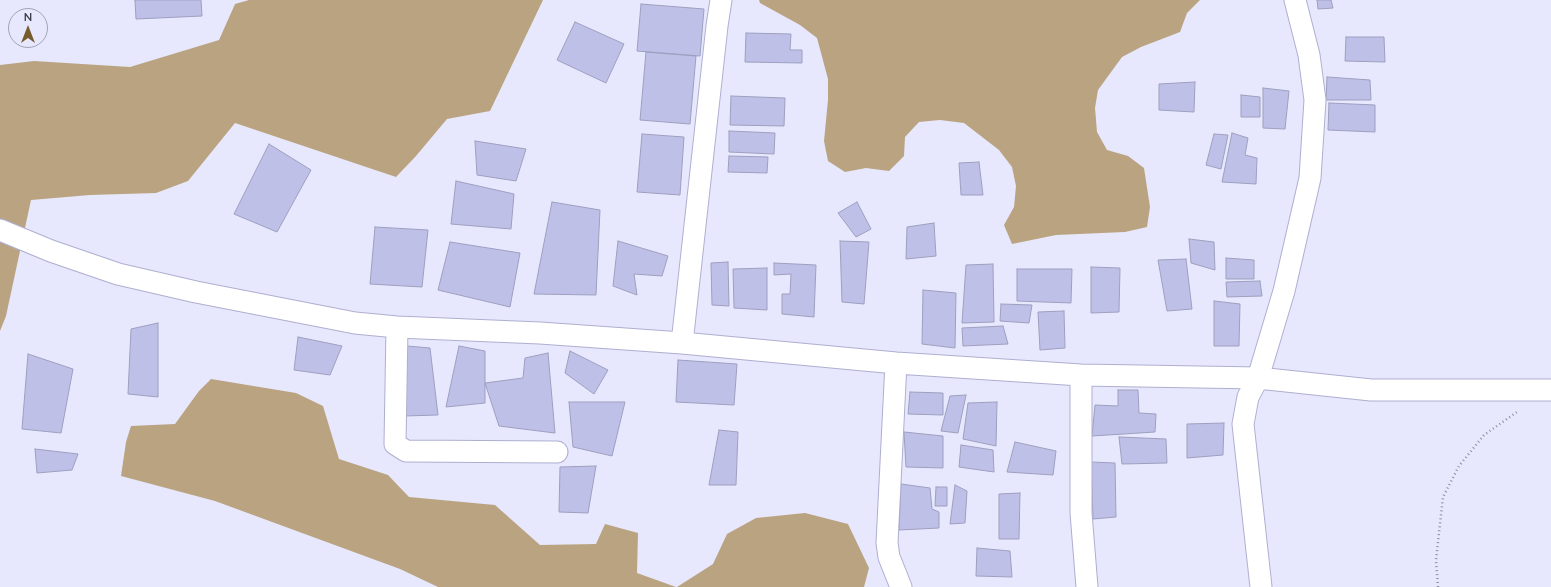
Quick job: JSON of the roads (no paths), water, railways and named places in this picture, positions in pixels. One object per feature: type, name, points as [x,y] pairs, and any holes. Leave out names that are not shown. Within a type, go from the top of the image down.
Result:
[{"type":"street","points":[[682,343],[716,33],[722,0]]},
{"type":"street","points":[[1261,587],[1243,424],[1248,397],[1258,378],[1284,291],[1310,178],[1315,100],[1309,55],[1296,0]]},
{"type":"street","points":[[0,230],[51,251],[118,274],[204,293],[356,323],[397,328],[540,333],[682,343],[896,363],[1081,375],[1258,378],[1371,390],[1551,390]]},
{"type":"street","points":[[397,328],[395,444],[406,451],[557,452]]},
{"type":"street","points":[[896,363],[887,543],[889,557],[901,587]]},
{"type":"street","points":[[1081,375],[1081,513],[1087,587]]}]
